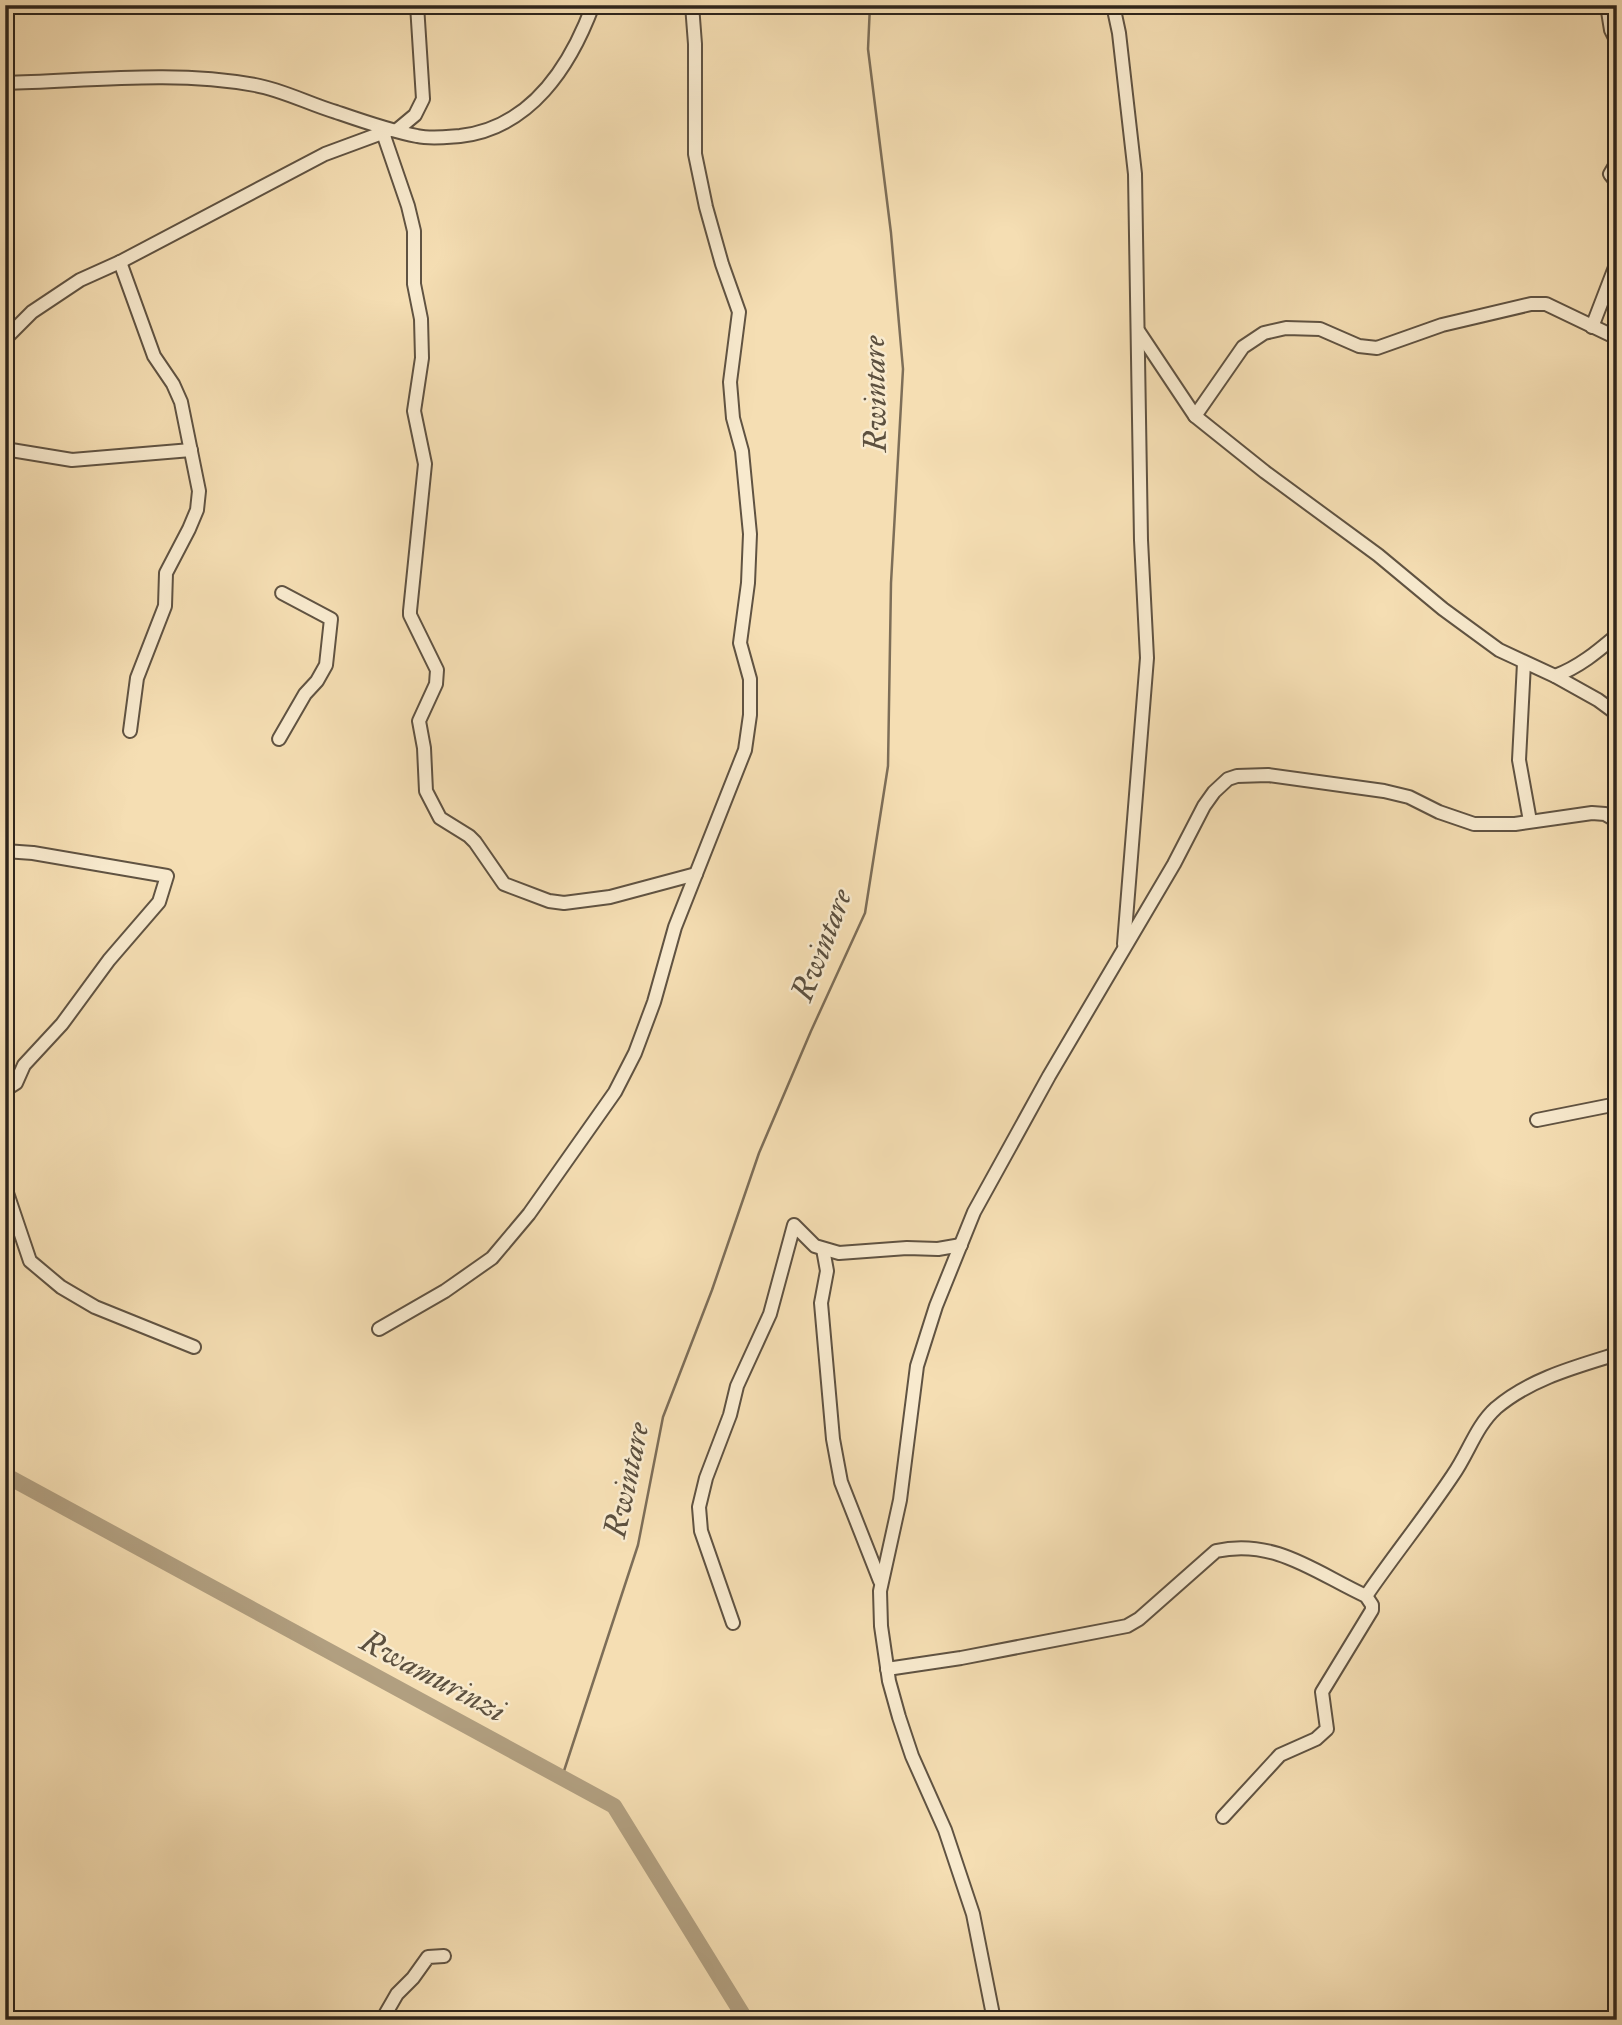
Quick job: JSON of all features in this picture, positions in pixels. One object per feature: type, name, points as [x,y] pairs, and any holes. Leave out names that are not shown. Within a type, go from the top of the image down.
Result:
[{"type":"street","points":[[5,338],[43,304],[80,280],[120,262],[325,154],[390,131],[415,116],[423,99],[417,5]]},
{"type":"street","points":[[5,83],[184,76],[256,85],[390,131],[431,137],[476,134],[498,127],[520,114],[558,74],[593,5]]},
{"type":"street","points":[[379,1329],[445,1291],[492,1258],[529,1214],[620,1084],[654,1002],[675,927],[745,750],[750,715],[750,679],[740,643],[748,583],[750,534],[742,452],[733,418],[730,383],[739,312],[706,207],[695,154],[695,44],[692,5]]},
{"type":"street","points":[[1113,5],[1119,33],[1135,174],[1141,540],[1147,658],[1124,947]]},
{"type":"street","points":[[1607,5],[1611,30],[1617,42]]},
{"type":"street","points":[[390,131],[414,231],[414,284],[421,318],[422,358],[414,411],[425,464],[410,611],[437,670],[436,684],[419,721],[424,748],[426,791],[430,801],[440,818],[475,842],[503,884],[549,901],[564,903],[598,900],[696,874]]},
{"type":"street","points":[[1617,162],[1610,174],[1617,183]]},
{"type":"street","points":[[120,262],[154,356],[173,384],[181,402],[199,491],[197,510],[166,573],[164,606],[137,678],[130,731]]},
{"type":"street","points":[[1592,327],[1617,262]]},
{"type":"street","points":[[1195,416],[1243,346],[1264,332],[1286,328],[1320,329],[1359,346],[1377,348],[1442,325],[1531,304],[1546,304],[1617,338]]},
{"type":"street","points":[[1138,331],[1195,416],[1499,650],[1555,676],[1617,714]]},
{"type":"street","points":[[5,449],[72,460],[191,450]]},
{"type":"street","points":[[279,739],[305,694],[326,665],[331,619],[282,593]]},
{"type":"street","points":[[1555,676],[1593,656],[1617,635]]},
{"type":"street","points":[[1524,663],[1519,761],[1530,821]]},
{"type":"street","points":[[994,2020],[973,1914],[945,1830],[912,1756],[887,1669],[881,1626],[881,1584],[901,1500],[917,1366],[936,1306],[974,1212],[1204,806],[1228,779],[1237,776],[1269,775],[1384,791],[1409,797],[1439,812],[1475,824],[1530,821],[1592,813],[1605,814],[1617,821]]},
{"type":"street","points":[[5,851],[33,853],[167,876],[159,902],[109,960],[62,1024],[24,1065],[16,1083],[5,1090]]},
{"type":"street","points":[[1537,1120],[1617,1104]]},
{"type":"street","points":[[5,1187],[30,1261],[61,1287],[95,1307],[194,1348]]},
{"type":"street","points":[[733,1623],[701,1531],[699,1507],[737,1386],[770,1314],[794,1225],[815,1247],[839,1253],[907,1248],[939,1249],[961,1245]]},
{"type":"street","points":[[823,1249],[827,1271],[821,1303],[833,1439],[841,1482],[881,1584]]},
{"type":"street","points":[[1366,1596],[1455,1472],[1482,1425],[1494,1410],[1539,1381],[1617,1354]]},
{"type":"street","points":[[887,1669],[961,1658],[1127,1626],[1139,1619],[1216,1551],[1250,1548],[1295,1558],[1366,1596],[1372,1605],[1372,1611],[1322,1692],[1327,1729],[1316,1739],[1280,1755],[1223,1817]]},
{"type":"street","points":[[382,2020],[397,1994],[428,1957],[444,1956]]},
{"type":"waterway","name":"Rwintare","points":[[562,1777],[638,1545],[663,1417],[712,1290],[759,1153],[865,913],[888,766],[891,583],[903,369],[891,233],[868,49],[870,5]]},
{"type":"waterway","name":"Rwamurinzi","points":[[5,1475],[614,1806],[746,2020]]}]
